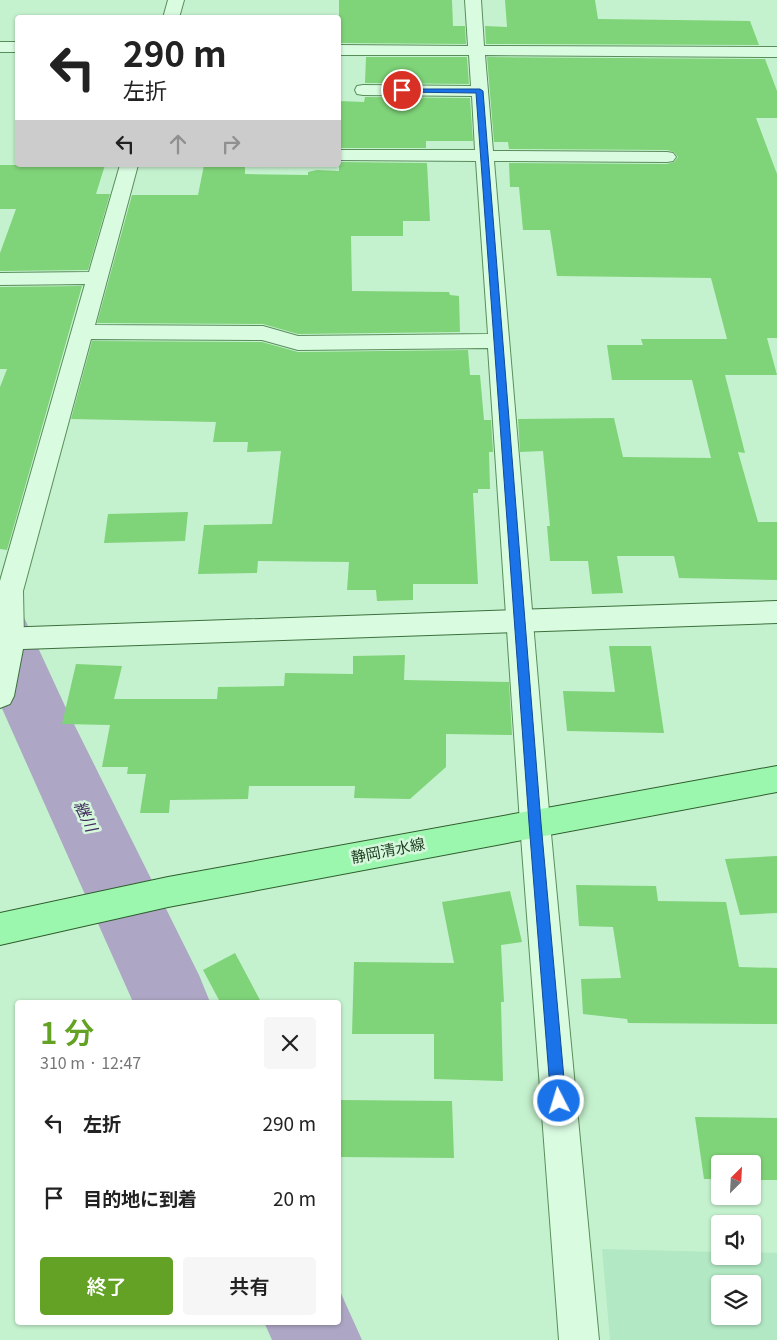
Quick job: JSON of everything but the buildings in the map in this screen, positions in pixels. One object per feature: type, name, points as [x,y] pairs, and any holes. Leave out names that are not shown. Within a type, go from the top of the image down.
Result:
[{"type":"main road","name":"静岡清水線","points":[[0,929],[86,912],[168,892],[777,779]]},
{"type":"street","points":[[172,15],[176,0]]},
{"type":"street","points":[[473,0],[535,823],[579,1340]]},
{"type":"street","points":[[0,47],[15,47]]},
{"type":"street","points":[[341,50],[777,52]]},
{"type":"street","points":[[363,90],[480,91]]},
{"type":"street","points":[[341,155],[667,157]]},
{"type":"street","points":[[0,696],[5,639],[5,580],[83,332],[129,167]]},
{"type":"street","points":[[0,279],[99,278]]},
{"type":"street","points":[[83,332],[263,333],[298,343],[500,341]]},
{"type":"street","points":[[5,639],[777,612]]},
{"type":"green space","points":[[602,1249],[711,1252],[711,1265],[761,1265],[761,1252],[777,1253],[777,1340],[610,1340]]},
{"type":"waterway","name":"継川","points":[[0,630],[35,711],[171,1000]]},
{"type":"waterway","name":"継川","points":[[310,1325],[317,1340]]},
{"type":"route","points":[[402,90],[480,91],[535,823],[559,1101]]}]
